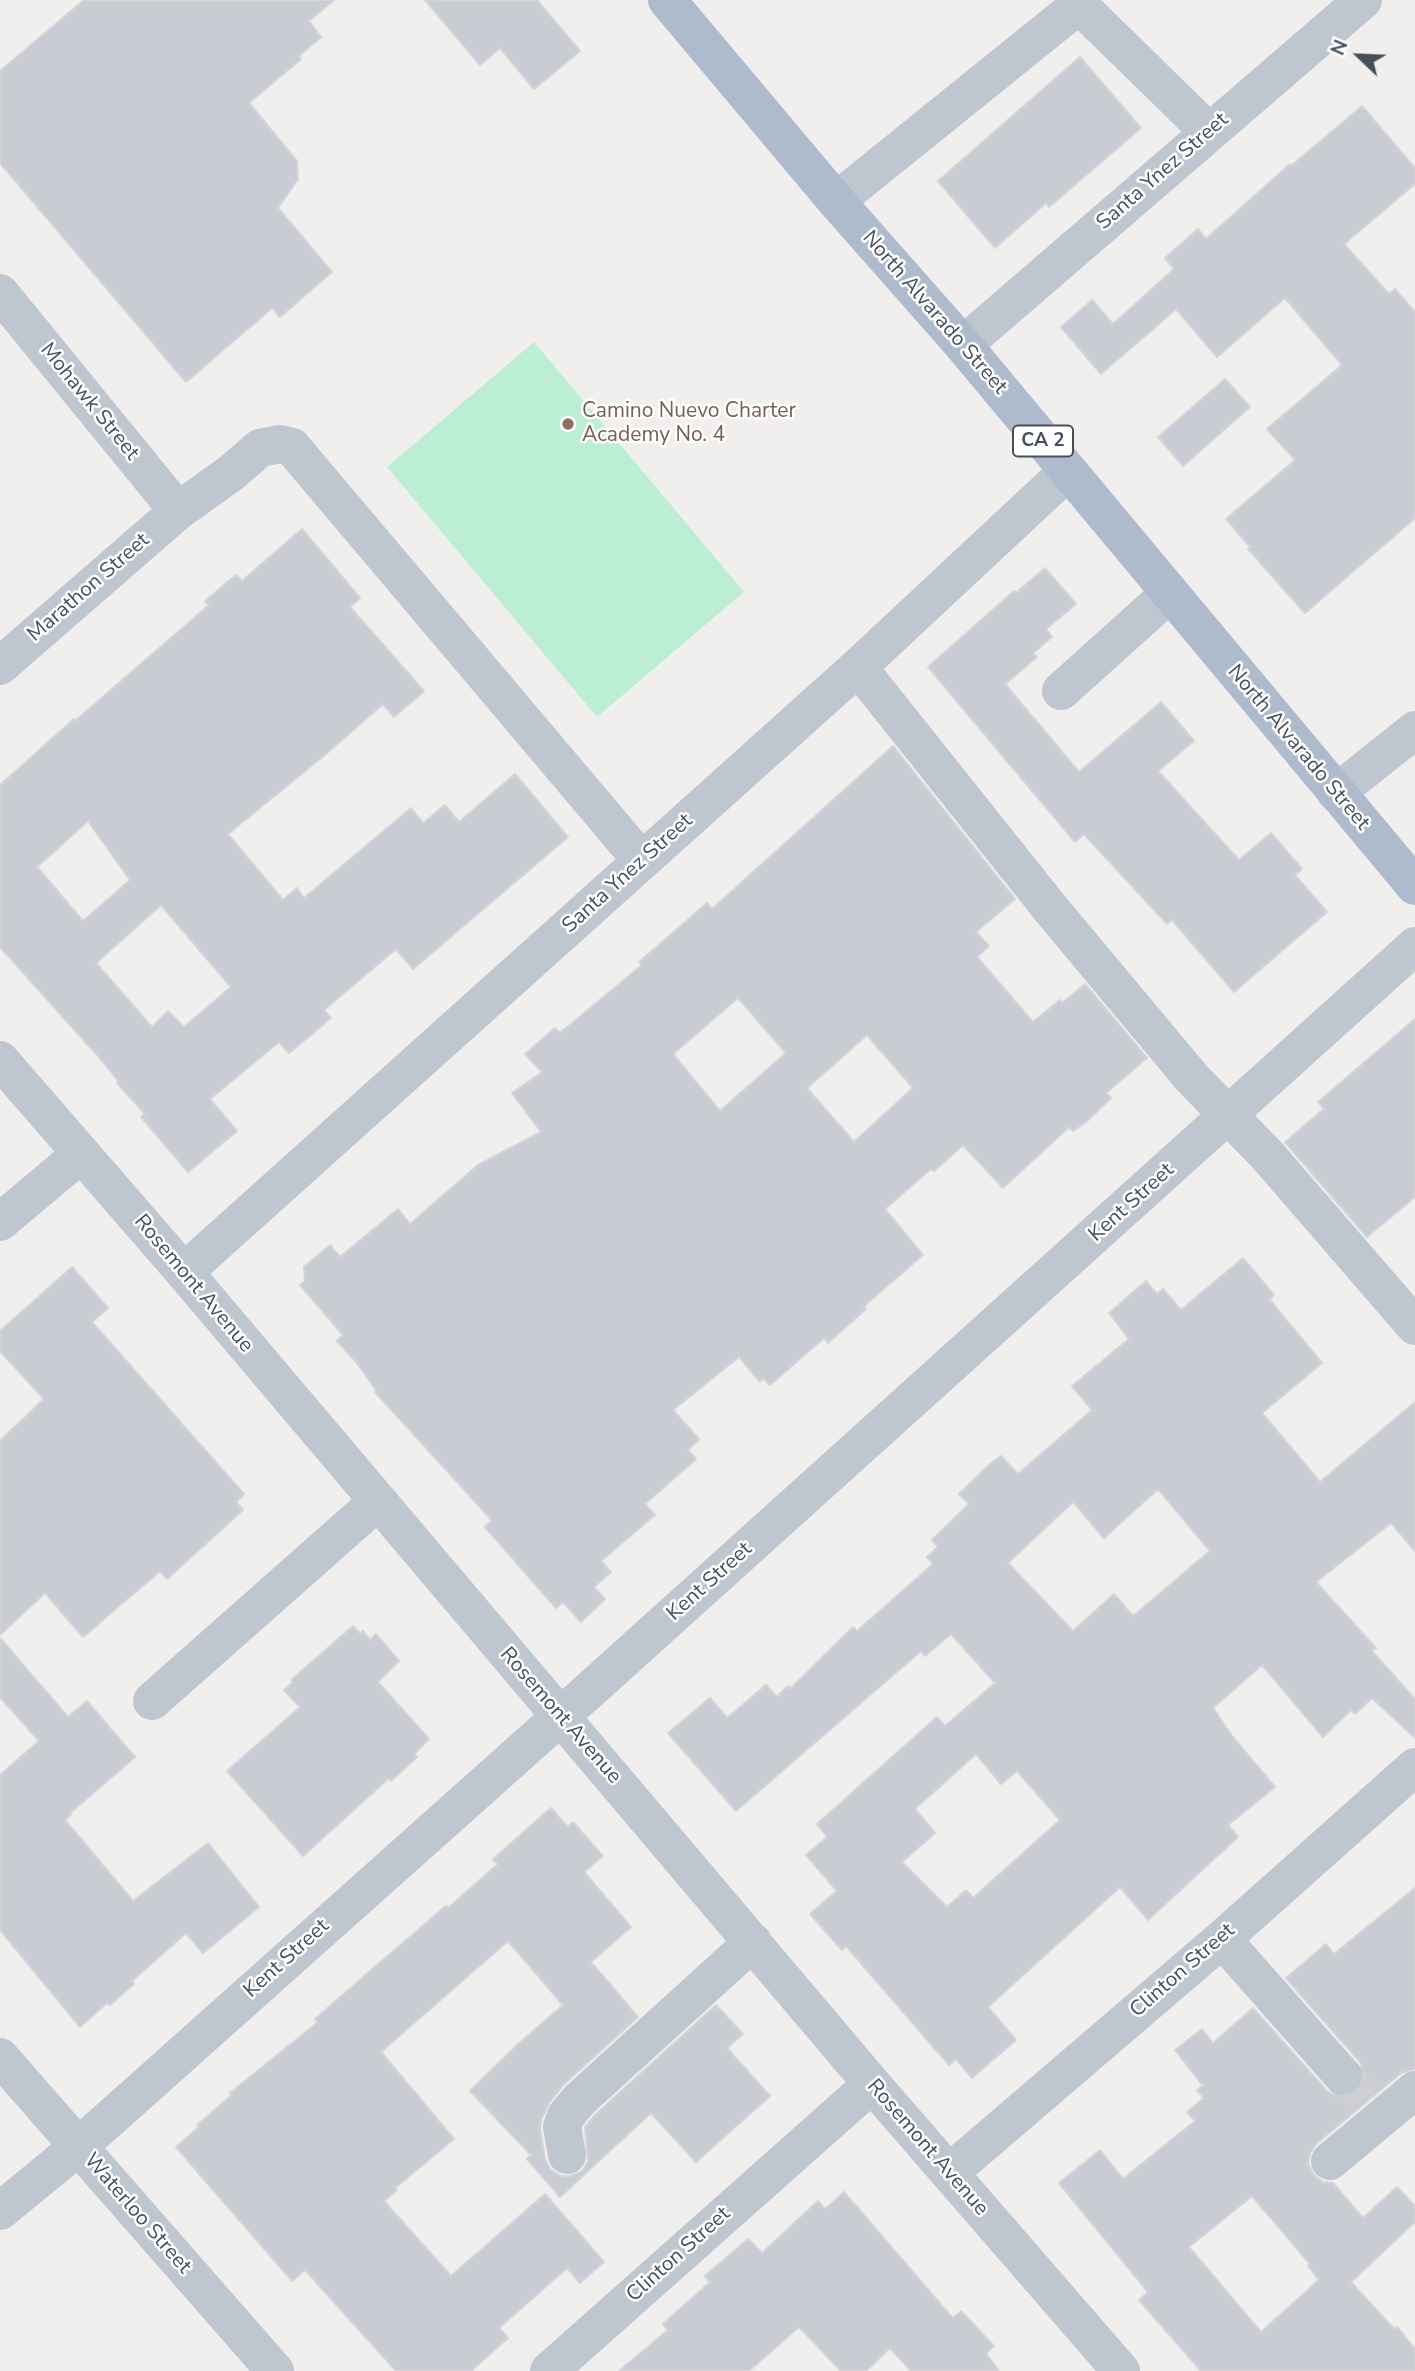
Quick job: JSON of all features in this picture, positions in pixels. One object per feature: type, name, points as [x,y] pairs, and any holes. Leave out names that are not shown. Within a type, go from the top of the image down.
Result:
[{"type":"main road","name":"North Alvarado Street","points":[[667,0],[836,201],[963,345],[1415,886]]},
{"type":"street","name":"Santa Ynez Street","points":[[963,345],[1363,0]]},
{"type":"street","points":[[836,201],[1079,5],[1209,132]]},
{"type":"street","name":"Mohawk Street","points":[[0,293],[178,511]]},
{"type":"street","name":"Marathon Street","points":[[0,666],[178,511],[231,473],[260,448],[280,444],[292,447],[642,861]]},
{"type":"street","name":"Santa Ynez Street","points":[[184,1272],[858,667],[1068,471]]},
{"type":"street","points":[[1061,691],[1170,593]]},
{"type":"street","points":[[858,667],[1050,908],[1192,1078],[1267,1155],[1415,1326]]},
{"type":"street","points":[[1336,793],[1415,730]]},
{"type":"street","name":"Kent Street","points":[[0,2211],[78,2147],[561,1716],[1415,946]]},
{"type":"street","name":"Rosemont Avenue","points":[[0,1060],[184,1272],[872,2084],[1121,2371]]},
{"type":"street","points":[[0,1222],[81,1154]]},
{"type":"street","points":[[152,1701],[377,1502]]},
{"type":"street","name":"Clinton Street","points":[[949,2174],[1415,1767]]},
{"type":"street","points":[[1222,1938],[1362,2098]]},
{"type":"street","points":[[567,2155],[562,2127],[566,2116],[579,2100],[752,1942]]},
{"type":"street","name":"Waterloo Street","points":[[0,2057],[275,2371]]},
{"type":"street","name":"Clinton Street","points":[[549,2371],[872,2084]]},
{"type":"street","points":[[1362,2098],[1415,2090]]},
{"type":"street","points":[[1330,2161],[1362,2098]]},
{"type":"green space","points":[[534,342],[744,592],[597,717],[387,467]]},
{"type":"building","points":[[84,0],[334,0],[309,21],[321,37],[299,56],[301,59],[249,103],[297,161],[298,179],[278,208],[332,272],[280,317],[272,308],[186,382],[0,163],[0,71]]},
{"type":"building","points":[[425,0],[537,0],[580,51],[534,89],[500,48],[480,65]]},
{"type":"building","points":[[1080,57],[1141,128],[1049,207],[1046,203],[995,248],[938,181]]},
{"type":"building","points":[[1362,106],[1415,168],[1415,184],[1344,244],[1389,294],[1395,289],[1415,312],[1415,518],[1305,613],[1248,549],[1250,547],[1226,519],[1295,460],[1267,429],[1342,365],[1285,298],[1217,357],[1176,309],[1101,374],[1061,327],[1092,300],[1113,324],[1174,269],[1165,258],[1198,229],[1206,239],[1290,164],[1291,166]]},
{"type":"building","points":[[1225,379],[1250,407],[1183,466],[1158,437]]},
{"type":"building","points":[[302,529],[360,598],[350,607],[424,691],[394,717],[383,704],[228,834],[283,900],[297,888],[304,898],[411,808],[423,823],[445,805],[459,822],[515,774],[568,837],[413,969],[396,949],[324,1010],[331,1018],[289,1053],[279,1042],[210,1099],[237,1131],[188,1172],[141,1117],[145,1114],[117,1083],[105,1064],[0,947],[0,785],[209,605],[205,601],[236,575],[242,581]],"holes":[[[88,821],[130,880],[83,921],[37,867]],[[161,905],[231,987],[184,1027],[168,1011],[152,1027],[96,963]]]},
{"type":"building","points":[[1045,568],[1076,604],[1046,629],[1052,637],[1033,653],[1037,657],[1005,684],[1079,772],[1161,702],[1194,741],[1158,771],[1239,860],[1271,833],[1302,869],[1295,875],[1327,912],[1234,992],[1172,920],[1167,924],[1084,834],[1075,842],[928,667],[1014,591],[1016,593]]},
{"type":"building","points":[[893,746],[1015,899],[976,932],[989,946],[977,957],[1033,1022],[1085,984],[1147,1058],[1106,1093],[1111,1098],[1085,1123],[1073,1131],[1069,1127],[1003,1188],[963,1145],[885,1209],[923,1255],[864,1306],[866,1309],[828,1343],[824,1338],[770,1385],[763,1378],[760,1382],[739,1357],[673,1410],[699,1439],[688,1450],[696,1459],[645,1504],[655,1515],[601,1561],[611,1572],[594,1587],[605,1599],[581,1622],[563,1602],[556,1608],[485,1527],[491,1521],[489,1517],[375,1392],[356,1362],[337,1341],[343,1335],[300,1285],[305,1281],[304,1267],[330,1245],[340,1257],[398,1209],[410,1224],[478,1165],[541,1132],[512,1093],[542,1072],[525,1054],[555,1028],[560,1033],[642,965],[639,962],[707,903],[712,909]],"holes":[[[738,998],[786,1053],[720,1111],[673,1054]],[[867,1035],[913,1088],[854,1142],[807,1088]]]},
{"type":"building","points":[[1415,1019],[1415,1197],[1367,1237],[1285,1142],[1324,1109],[1318,1102]]},
{"type":"building","points":[[1243,1258],[1274,1295],[1269,1299],[1322,1363],[1262,1413],[1320,1482],[1415,1402],[1415,1551],[1391,1523],[1316,1582],[1376,1648],[1372,1651],[1415,1699],[1415,1738],[1372,1698],[1355,1714],[1351,1710],[1323,1737],[1262,1665],[1213,1708],[1232,1736],[1275,1787],[1228,1825],[1238,1837],[1148,1920],[1120,1887],[988,2007],[1016,2040],[972,2078],[956,2059],[949,2065],[846,1946],[842,1950],[810,1914],[837,1891],[806,1855],[827,1837],[817,1824],[937,1717],[945,1726],[995,1683],[951,1634],[925,1656],[921,1651],[736,1811],[668,1733],[710,1698],[727,1718],[766,1685],[777,1697],[788,1686],[790,1689],[853,1627],[857,1631],[933,1564],[927,1557],[938,1547],[932,1540],[969,1504],[959,1494],[1001,1456],[1018,1474],[1092,1410],[1072,1386],[1129,1339],[1109,1313],[1146,1281],[1157,1294],[1163,1289],[1181,1310]],"holes":[[[1158,1489],[1210,1551],[1133,1616],[1114,1594],[1073,1631],[1008,1563],[1073,1502],[1104,1538]],[[976,1754],[1001,1784],[1017,1771],[1060,1820],[973,1898],[966,1890],[947,1907],[902,1862],[935,1833],[915,1809]]]},
{"type":"building","points":[[72,1267],[108,1308],[92,1322],[244,1494],[236,1502],[243,1510],[167,1579],[160,1571],[83,1637],[45,1593],[0,1635],[0,1441],[44,1399],[0,1351],[0,1331]]},
{"type":"building","points":[[353,1626],[360,1634],[363,1631],[370,1640],[376,1634],[399,1661],[378,1682],[429,1739],[414,1754],[417,1757],[391,1781],[389,1778],[303,1856],[227,1771],[300,1707],[284,1690],[293,1682],[291,1680]]},
{"type":"building","points":[[0,1638],[68,1717],[87,1701],[135,1757],[65,1820],[133,1901],[208,1843],[259,1907],[203,1953],[186,1933],[132,1981],[134,1984],[80,2027],[0,1930],[0,1775],[39,1741],[0,1697]]},
{"type":"building","points":[[551,1808],[568,1827],[573,1822],[603,1856],[584,1872],[631,1927],[591,1962],[638,2017],[564,2084],[549,2103],[541,2120],[540,2130],[545,2159],[550,2169],[560,2176],[571,2176],[582,2171],[588,2162],[585,2127],[716,2005],[743,2034],[727,2048],[770,2096],[696,2162],[651,2113],[560,2197],[527,2159],[531,2155],[470,2091],[563,2005],[508,1941],[381,2052],[454,2139],[395,2188],[397,2190],[384,2201],[451,2276],[545,2194],[604,2262],[580,2283],[567,2268],[499,2328],[508,2338],[471,2371],[396,2371],[305,2270],[292,2281],[176,2147],[232,2095],[230,2093],[318,2022],[315,2019],[498,1864],[493,1859]]},
{"type":"building","points":[[1415,1888],[1415,2069],[1401,2073],[1316,2144],[1310,2153],[1308,2164],[1314,2175],[1323,2182],[1333,2183],[1363,2218],[1397,2187],[1415,2206],[1415,2222],[1351,2282],[1394,2329],[1397,2327],[1415,2349],[1415,2371],[1201,2371],[1139,2300],[1148,2292],[1059,2183],[1100,2150],[1123,2179],[1195,2121],[1187,2112],[1204,2098],[1197,2090],[1203,2086],[1175,2050],[1202,2029],[1213,2043],[1253,2008],[1327,2091],[1337,2097],[1348,2097],[1357,2093],[1364,2082],[1360,2062],[1286,1978],[1326,1944],[1334,1954]],"holes":[[[1252,2196],[1310,2264],[1308,2266],[1319,2280],[1261,2332],[1189,2247]]]},
{"type":"building","points":[[844,2192],[950,2315],[953,2318],[961,2311],[994,2346],[986,2354],[999,2371],[911,2371],[890,2348],[866,2371],[841,2371],[799,2327],[749,2371],[619,2371],[668,2330],[663,2324],[710,2282],[705,2276],[748,2239],[762,2253],[818,2201],[825,2209]]},
{"type":"tunnel","points":[[1343,2076],[1364,2100]]},
{"type":"place","name":"Camino Nuevo Charter Academy No. 4","points":[[568,424]]}]
